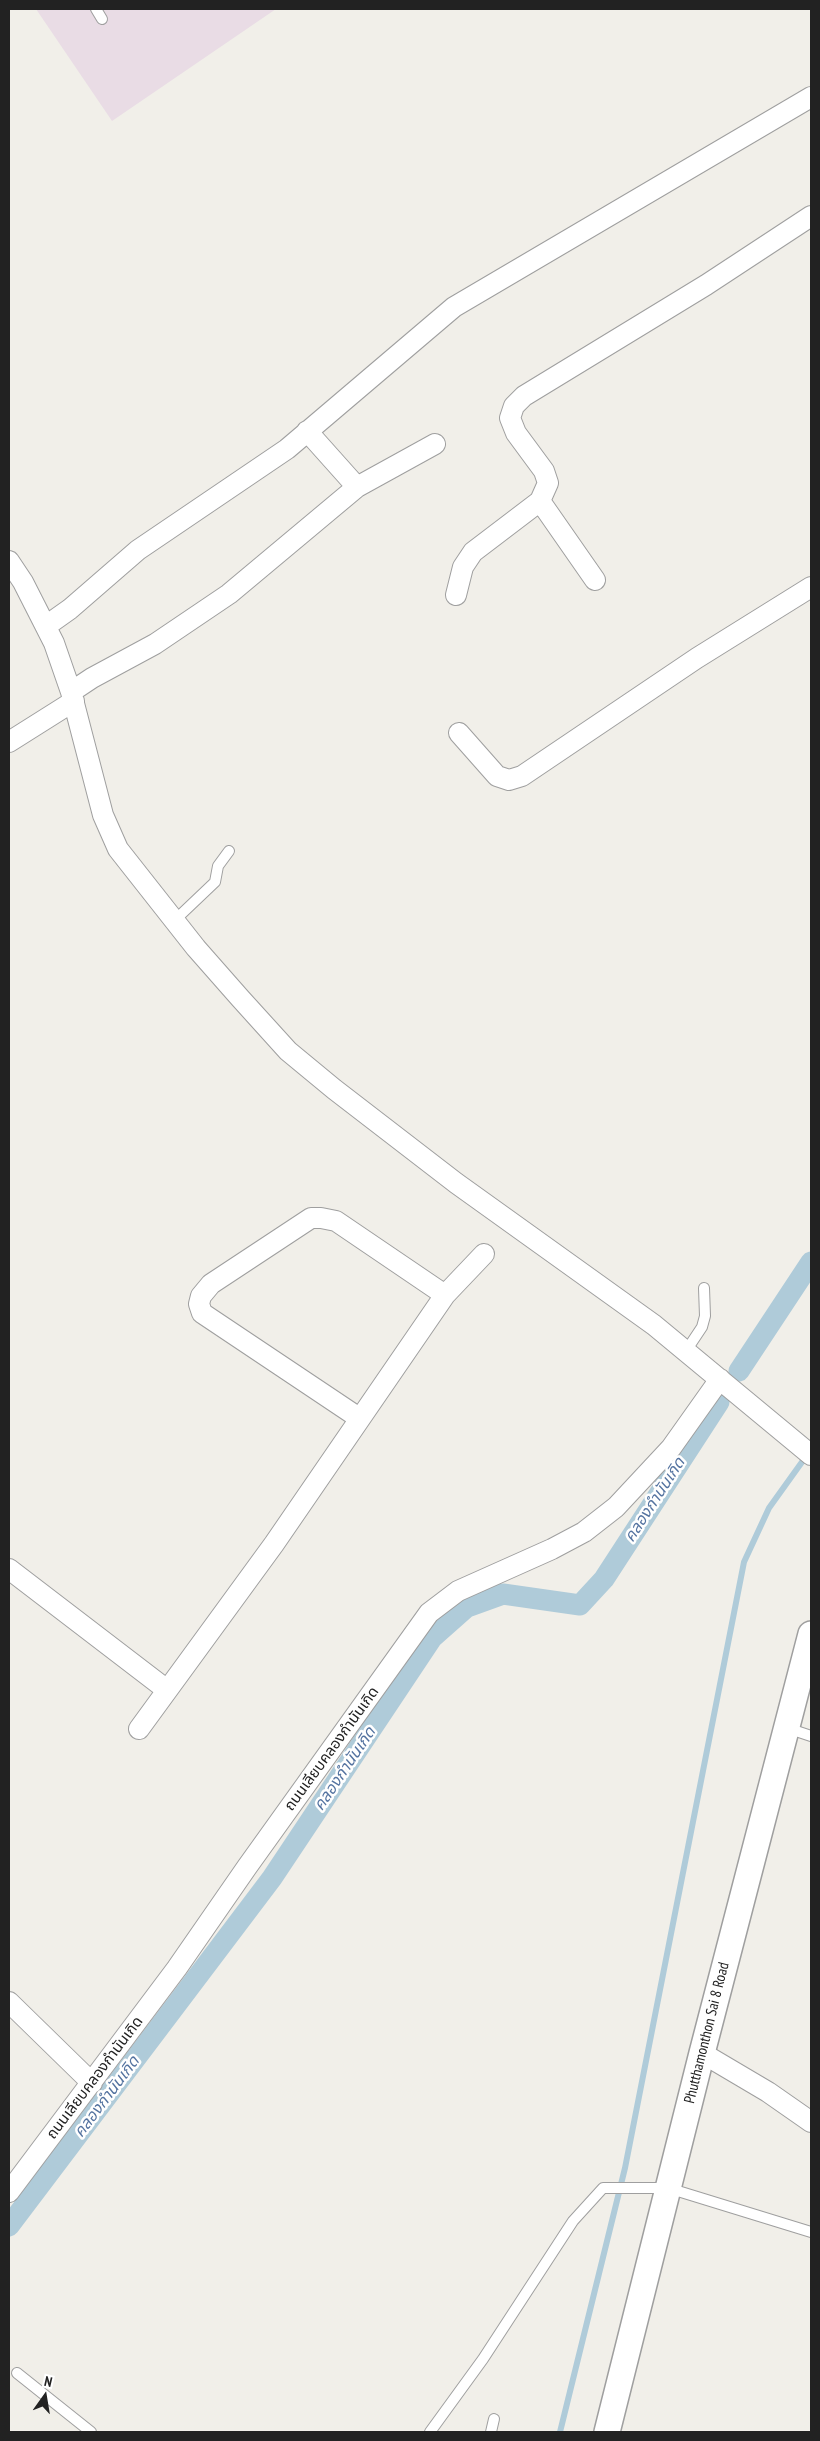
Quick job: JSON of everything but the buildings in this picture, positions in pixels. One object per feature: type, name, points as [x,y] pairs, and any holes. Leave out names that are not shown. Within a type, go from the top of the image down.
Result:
[{"type":"street","points":[[46,626],[70,609],[138,550],[287,449],[454,307],[811,97]]},
{"type":"street","points":[[456,595],[463,568],[473,552],[540,501],[548,483],[544,471],[516,432],[510,418],[514,406],[524,396],[706,285],[811,216]]},
{"type":"street","points":[[307,431],[357,487]]},
{"type":"street","points":[[9,742],[73,697],[92,678],[155,644],[230,594],[357,487],[434,444]]},
{"type":"street","points":[[540,501],[595,580]]},
{"type":"street","points":[[9,560],[24,582],[54,643],[73,697],[103,815],[118,850],[196,948],[288,1051],[456,1183],[654,1325],[811,1455]]},
{"type":"street","points":[[459,733],[497,776],[509,780],[522,776],[697,658],[811,587]]},
{"type":"street","points":[[359,1418],[202,1313],[199,1304],[200,1296],[211,1284],[311,1218],[336,1221],[445,1295]]},
{"type":"street","points":[[139,1729],[274,1544],[445,1295],[484,1254]]},
{"type":"street","name":"ถนนเลียบคลองกำนันเกิด","points":[[9,2192],[177,1968],[247,1866],[430,1613],[458,1591],[552,1549],[584,1532],[616,1507],[671,1448],[720,1379]]},
{"type":"street","points":[[9,1569],[167,1690]]},
{"type":"street","name":"Phutthamonthon Sai 8 Road","points":[[608,2432],[702,2053],[786,1728],[806,1673],[811,1634]]},
{"type":"street","points":[[9,2002],[92,2083]]},
{"type":"street","points":[[702,2053],[768,2092],[811,2122]]},
{"type":"lane","points":[[96,9],[102,19]]},
{"type":"lane","points":[[174,921],[215,882],[218,866],[229,851]]},
{"type":"lane","points":[[686,1352],[702,1327],[705,1316],[704,1288]]},
{"type":"lane","points":[[786,1728],[811,1736]]},
{"type":"lane","points":[[430,2432],[483,2359],[573,2221],[602,2188],[668,2188],[811,2232]]},
{"type":"lane","points":[[17,2372],[91,2432]]},
{"type":"lane","points":[[491,2432],[494,2419]]},
{"type":"shaded area","points":[[36,9],[276,9],[112,121]]},
{"type":"waterway","name":"คลองกำนันเกิด","points":[[739,1371],[811,1262]]},
{"type":"waterway","name":"คลองกำนันเกิด","points":[[9,2226],[272,1878],[432,1638],[467,1607],[503,1594],[580,1605],[604,1579],[719,1402]]},
{"type":"waterway","points":[[560,2432],[625,2168],[744,1562],[769,1508],[807,1455]]}]
